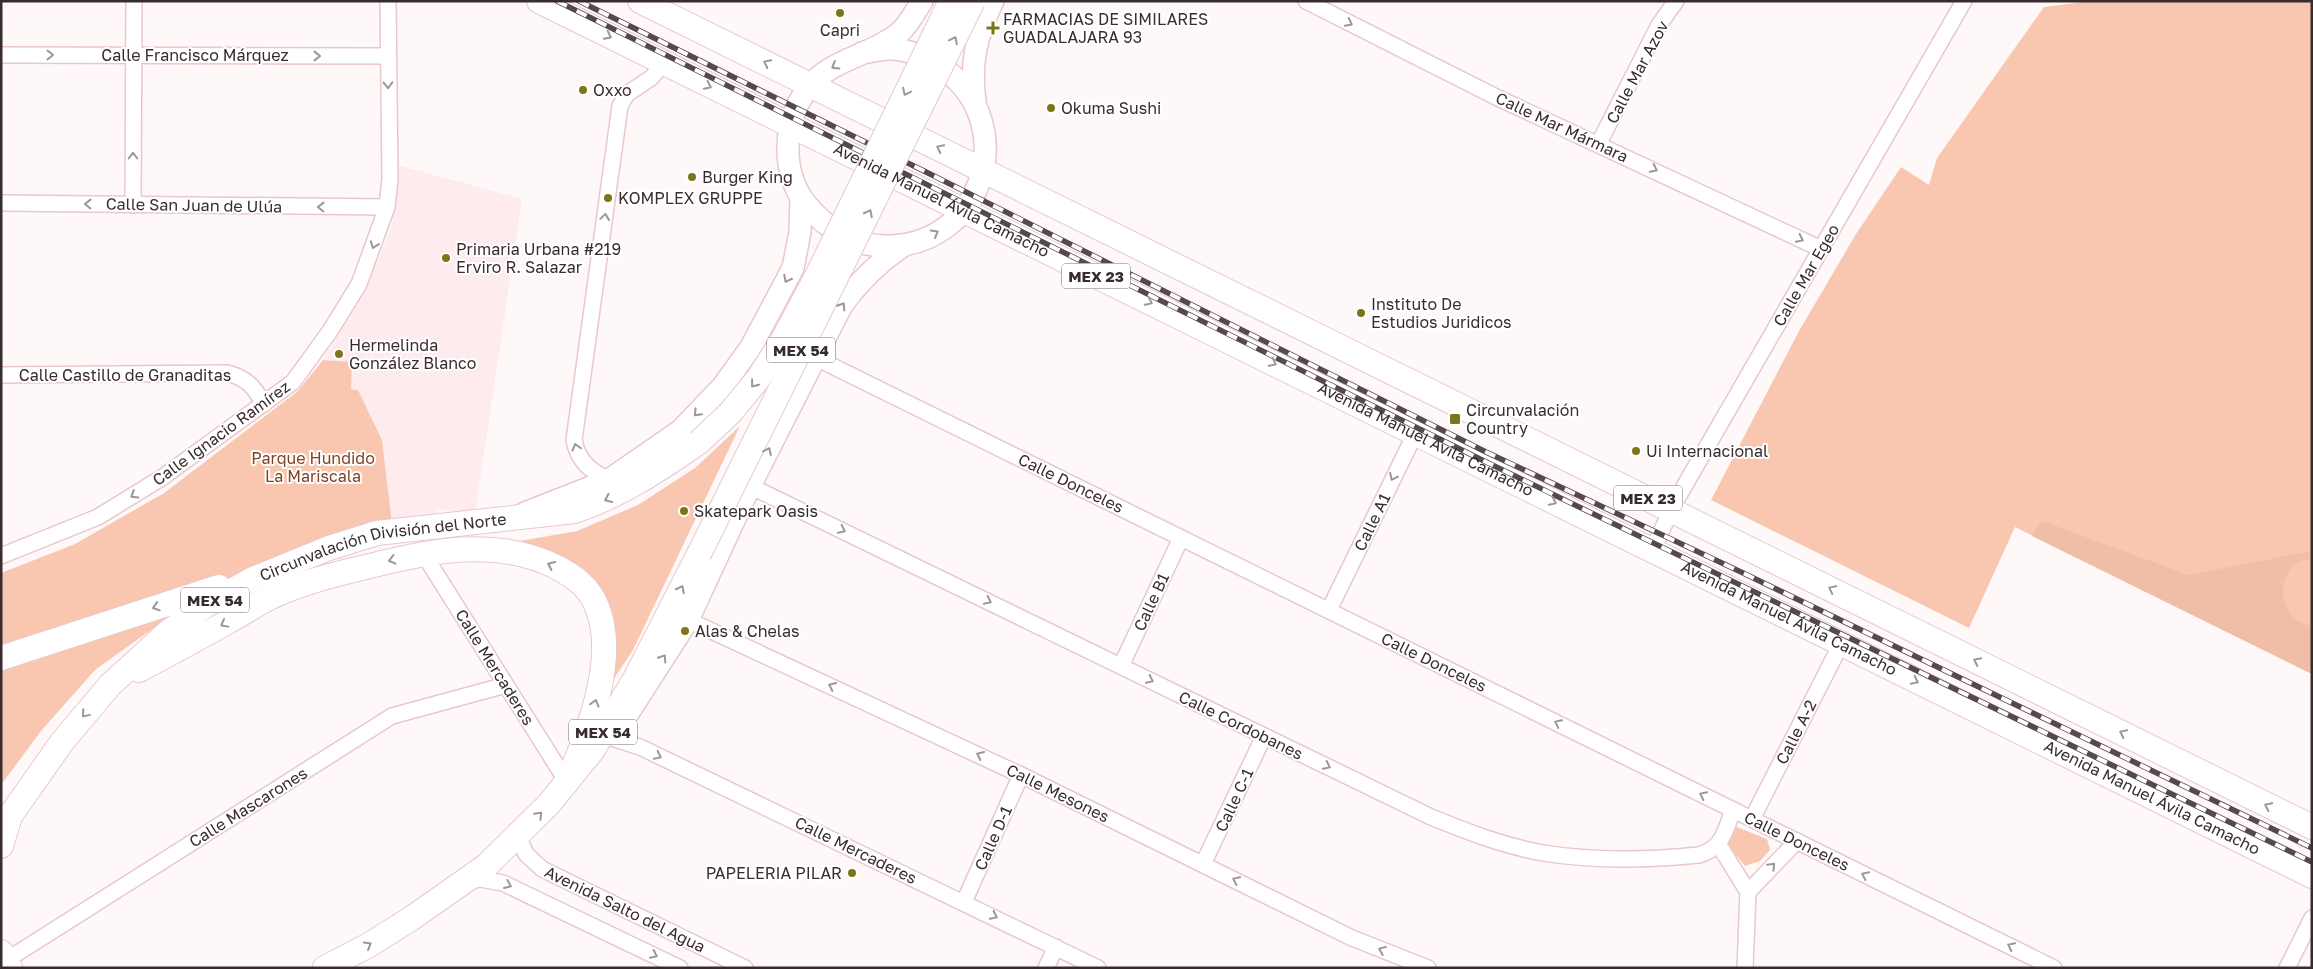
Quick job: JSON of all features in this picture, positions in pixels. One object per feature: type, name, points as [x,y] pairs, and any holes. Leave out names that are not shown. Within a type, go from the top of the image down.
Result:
[{"type":"main road","name":"Avenida Manuel Ávila Camacho","points":[[539,1],[2312,876]]},
{"type":"main road","points":[[640,1],[984,169]]},
{"type":"main road","points":[[922,1],[899,33],[882,44],[834,65],[811,84],[798,104],[790,126],[788,150],[791,175],[801,198],[820,221],[845,238],[874,246],[904,245],[927,238],[947,227],[964,210],[976,191],[984,169],[986,146],[983,123],[975,102],[972,78],[974,53],[991,1]]},
{"type":"main road","points":[[951,1],[964,7],[972,8],[991,1]]},
{"type":"main road","name":"Circunvalación División del Norte","points":[[1,846],[5,820],[62,742],[110,685],[167,633],[202,607],[253,579],[320,552],[377,532],[575,511],[602,501],[651,476],[699,442],[730,412],[758,379],[784,338],[816,278],[951,1]]},
{"type":"main road","name":"MEX 54","points":[[330,967],[412,918],[486,866],[518,836],[592,752],[635,679],[699,554],[973,1]]},
{"type":"main road","points":[[862,53],[888,49],[914,53],[946,69],[959,80],[975,102]]},
{"type":"main road","name":"MEX 23","points":[[984,169],[2312,828]]},
{"type":"main road","name":"MEX 54","points":[[513,518],[609,480],[680,431],[723,386],[751,346],[769,315],[792,268],[798,252],[801,198]]},
{"type":"main road","name":"MEX 54","points":[[592,752],[612,738],[688,620],[750,486],[842,305],[856,286],[880,261],[904,245]]},
{"type":"main road","points":[[798,252],[816,246],[835,251],[847,266],[856,286]]},
{"type":"main road","points":[[110,685],[275,595],[312,582],[423,553],[478,549],[514,552],[532,557],[567,573],[585,587],[592,596],[601,619],[603,654],[598,695],[589,726],[567,782]]},
{"type":"main road","points":[[1,658],[231,583],[253,579]]},
{"type":"main road","points":[[2282,861],[2299,858],[2312,860]]},
{"type":"street","points":[[133,205],[134,1]]},
{"type":"street","name":"Calle Ignacio Ramírez","points":[[1,556],[98,517],[163,477],[293,382],[330,331],[359,284],[387,208],[390,179],[388,1]]},
{"type":"street","name":"Calle Mar Mármara","points":[[1306,1],[1496,97],[1599,143],[1821,249]]},
{"type":"street","name":"Calle Mar Azov","points":[[1599,143],[1659,25],[1676,1]]},
{"type":"street","name":"Calle Mar Egeo","points":[[1652,551],[1671,509],[1960,3]]},
{"type":"street","name":"Calle Francisco Márquez","points":[[1,54],[388,56]]},
{"type":"street","points":[[609,480],[595,473],[582,461],[574,440],[620,106],[627,94],[651,78],[664,64]]},
{"type":"street","name":"Calle San Juan de Ulúa","points":[[1,203],[387,208]]},
{"type":"street","name":"Calle Donceles","points":[[814,357],[2054,968]]},
{"type":"street","name":"Calle Castillo de Granaditas","points":[[1,374],[227,373],[242,376],[251,383],[264,404]]},
{"type":"street","name":"Calle A1","points":[[1329,610],[1415,434]]},
{"type":"street","name":"Calle Cordobanes","points":[[750,486],[1431,817],[1482,838],[1543,853],[1605,858],[1686,857],[1710,852],[1719,845]]},
{"type":"street","name":"Calle B1","points":[[1121,666],[1181,538]]},
{"type":"street","name":"Calle Mercaderes","points":[[423,553],[567,782]]},
{"type":"street","name":"Calle Mesones","points":[[688,620],[1021,775],[1352,938],[1428,968]]},
{"type":"street","name":"Calle A-2","points":[[1752,819],[1841,644]]},
{"type":"street","name":"Calle Mascarones","points":[[5,960],[392,716],[506,685]]},
{"type":"street","name":"Calle C-1","points":[[1203,864],[1264,736]]},
{"type":"street","name":"Calle Mercaderes","points":[[612,738],[640,747],[1098,968]]},
{"type":"street","name":"Calle D-1","points":[[964,902],[1021,775]]},
{"type":"street","points":[[1733,810],[1719,845],[1748,892],[1745,968]]},
{"type":"street","name":"Avenida Salto del Agua","points":[[518,836],[526,854],[542,869],[745,968]]},
{"type":"street","points":[[1748,892],[1796,841]]},
{"type":"street","name":"Avenida Salto del Agua","points":[[461,883],[480,879],[503,883],[680,968]]},
{"type":"street","points":[[2288,968],[2312,918]]},
{"type":"street","points":[[1046,968],[1056,947]]},
{"type":"shaded area","name":"Primaria Urbana #219 Erviro R. Salazar","points":[[397,165],[522,199],[475,513],[436,509],[436,515],[391,519],[382,440],[358,390],[351,389],[352,362],[323,360],[366,290],[392,226]]},
{"type":"shaded area","points":[[2042,521],[2188,575],[2312,551],[2312,558],[2294,565],[2288,573],[2284,582],[2283,592],[2284,602],[2294,618],[2312,626],[2312,674],[2032,536]]},
{"type":"green space","points":[[2091,1],[2312,1],[2312,674],[2015,527],[1969,628],[1711,500],[1799,331],[1856,234],[1901,167],[1929,185],[1937,158],[2044,7]]},
{"type":"green space","name":"Parque Hundido La Mariscala","points":[[323,360],[352,362],[351,389],[358,390],[382,440],[392,524],[201,598],[162,622],[95,670],[41,731],[1,785],[1,573],[75,544],[164,493],[298,391]]},
{"type":"green space","points":[[740,426],[633,650],[605,692],[604,601],[502,544],[577,531],[638,505],[695,468]]},
{"type":"green space","points":[[1737,827],[1767,839],[1770,850],[1760,861],[1745,866],[1737,856],[1728,852],[1725,846],[1730,829]]},
{"type":"railway","points":[[557,1],[1480,459],[2312,862]]},
{"type":"railway","points":[[579,1],[1486,452],[1741,572],[2312,848]]},
{"type":"place","name":"Capri","points":[[840,13]]},
{"type":"place","name":"FARMACIAS DE SIMILARES GUADALAJARA 93","points":[[993,28]]},
{"type":"place","name":"Oxxo","points":[[583,90]]},
{"type":"place","name":"Okuma Sushi","points":[[1051,108]]},
{"type":"place","name":"Burger King","points":[[692,177]]},
{"type":"place","name":"KOMPLEX GRUPPE","points":[[608,198]]},
{"type":"place","name":"Primaria Urbana #219 Erviro R. Salazar","points":[[446,258]]},
{"type":"place","name":"Instituto De Estudios Juridicos","points":[[1361,313]]},
{"type":"place","name":"Hermelinda González Blanco","points":[[339,354]]},
{"type":"place","name":"Circunvalación Country","points":[[1455,419]]},
{"type":"place","name":"Ui Internacional","points":[[1636,451]]},
{"type":"place","name":"Skatepark Oasis","points":[[684,511]]},
{"type":"place","name":"Alas & Chelas","points":[[685,631]]},
{"type":"place","name":"PAPELERIA PILAR","points":[[852,873]]}]
